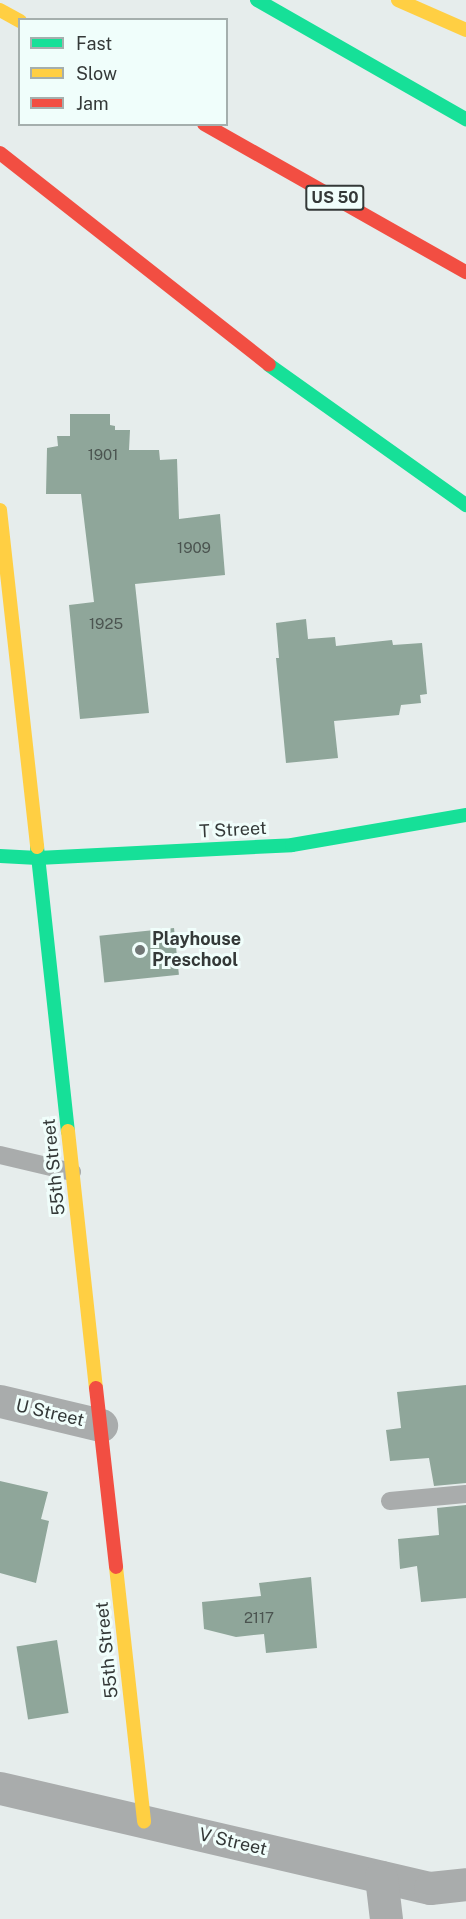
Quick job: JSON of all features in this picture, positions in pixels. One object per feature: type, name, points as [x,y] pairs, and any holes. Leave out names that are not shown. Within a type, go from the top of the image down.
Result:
[{"type":"main road","points":[[257,0],[466,119]]},
{"type":"main road","points":[[398,0],[466,30]]},
{"type":"main road","points":[[0,10],[18,20]]},
{"type":"main road","name":"US 50","points":[[208,126],[466,272]]},
{"type":"main road","points":[[0,153],[268,364],[466,505]]},
{"type":"main road","name":"55th Street","points":[[0,510],[144,1821]]},
{"type":"main road","name":"T Street","points":[[0,856],[38,858],[292,845],[466,815]]},
{"type":"street","name":"U Street","points":[[0,1401],[101,1425]]},
{"type":"street","name":"V Street","points":[[0,1788],[430,1888],[466,1884]]},
{"type":"street","points":[[381,1877],[386,1919]]},
{"type":"lane","points":[[0,1155],[72,1172]]},
{"type":"lane","points":[[390,1501],[466,1494]]},
{"type":"building","points":[[70,414],[110,414],[110,425],[115,426],[115,430],[130,430],[129,450],[159,450],[160,460],[177,459],[179,519],[220,514],[225,575],[135,584],[149,713],[80,719],[69,605],[94,602],[81,494],[46,494],[47,448],[58,446],[57,436],[70,436]]},
{"type":"building","points":[[306,619],[308,639],[335,637],[336,646],[392,640],[393,645],[422,643],[427,694],[420,695],[421,703],[401,705],[399,715],[334,721],[338,758],[286,763],[276,658],[279,658],[276,623]]},
{"type":"building","name":"Playhouse Preschool","points":[[174,928],[179,975],[104,983],[99,936]]},
{"type":"building","points":[[466,1385],[466,1483],[434,1486],[429,1458],[390,1461],[386,1430],[401,1428],[397,1392]]},
{"type":"building","points":[[0,1481],[48,1492],[41,1519],[49,1521],[36,1583],[0,1573]]},
{"type":"building","points":[[466,1505],[466,1598],[421,1602],[417,1566],[400,1569],[398,1539],[439,1535],[437,1508]]},
{"type":"building","points":[[311,1577],[317,1648],[266,1653],[264,1634],[236,1637],[204,1629],[202,1602],[261,1596],[259,1583]]},
{"type":"building","points":[[57,1640],[69,1713],[28,1720],[17,1646]]},
{"type":"traffic: fast","points":[[257,0],[466,119]]},
{"type":"traffic: fast","points":[[269,365],[466,505]]},
{"type":"traffic: fast","points":[[0,856],[38,858],[292,845],[466,815]]},
{"type":"traffic: fast","points":[[37,847],[68,1131]]},
{"type":"traffic: slow","points":[[398,0],[466,30]]},
{"type":"traffic: slow","points":[[0,10],[18,20]]},
{"type":"traffic: slow","points":[[0,510],[37,847]]},
{"type":"traffic: slow","points":[[68,1131],[96,1388]]},
{"type":"traffic: slow","points":[[116,1567],[144,1821]]},
{"type":"traffic: jam","points":[[208,126],[466,272]]},
{"type":"traffic: jam","points":[[0,153],[269,365]]},
{"type":"traffic: jam","points":[[96,1388],[116,1567]]},
{"type":"place","name":"Playhouse Preschool","points":[[140,950]]}]
